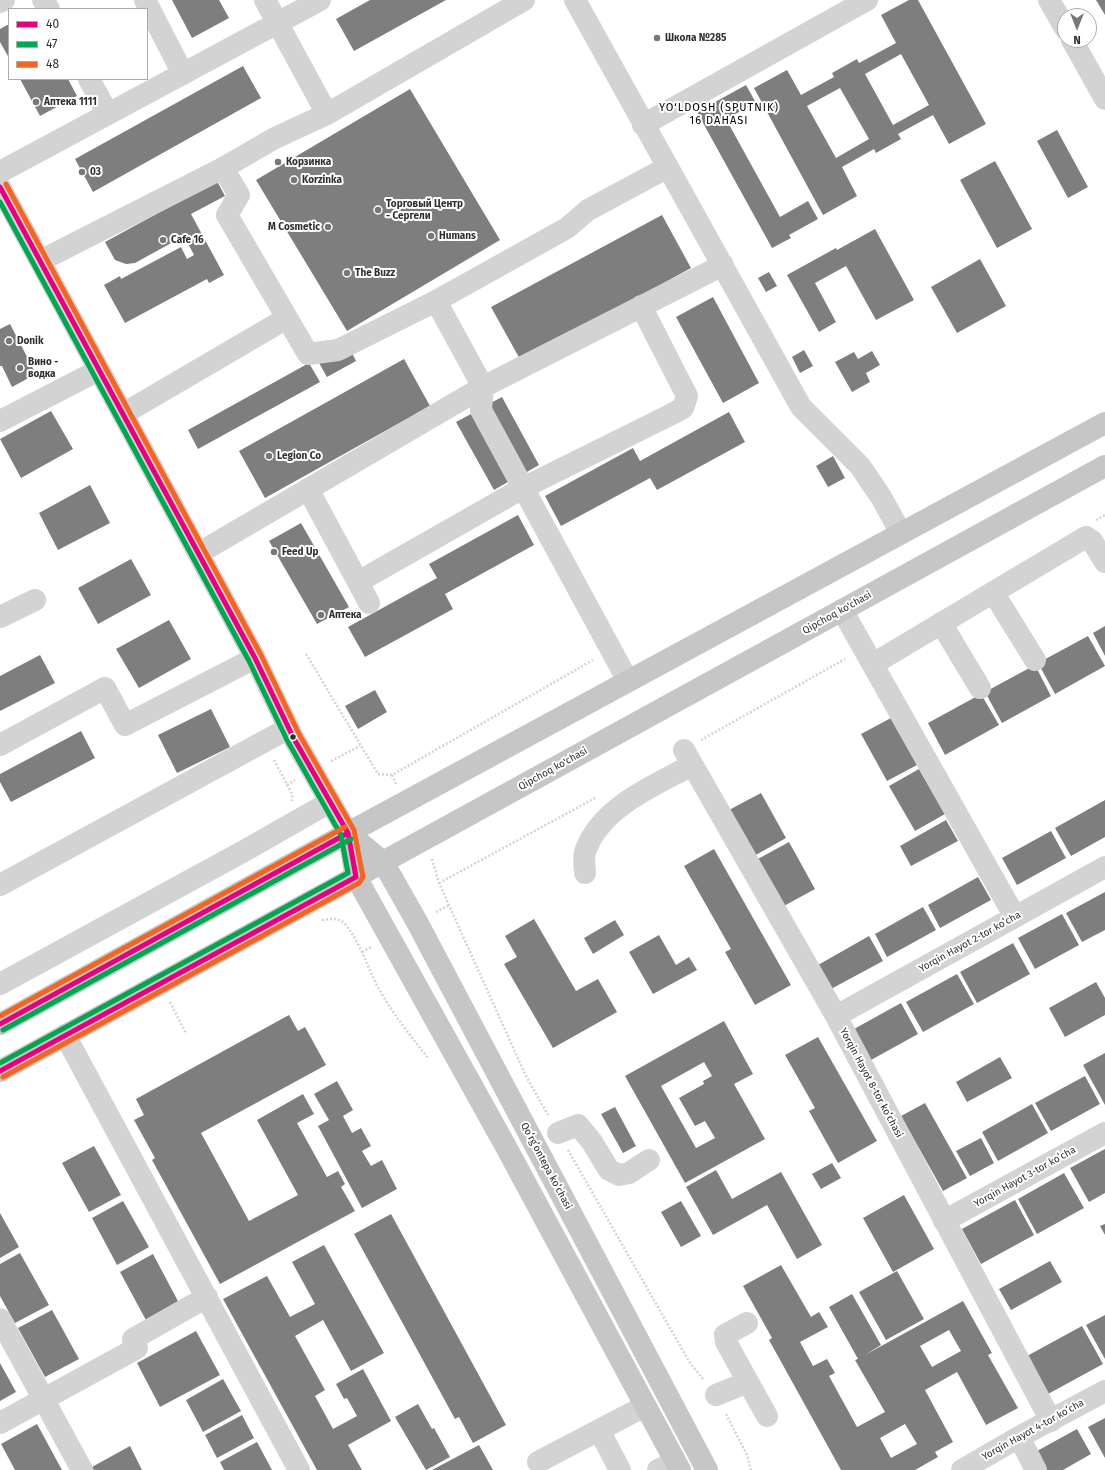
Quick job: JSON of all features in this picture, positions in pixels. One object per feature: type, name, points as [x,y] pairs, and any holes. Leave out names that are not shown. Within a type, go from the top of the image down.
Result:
[{"type":"main road","points":[[0,1024],[348,833],[1105,422]]},
{"type":"main road","name":"Qipchoq ko'chasi","points":[[0,1071],[1105,466]]},
{"type":"main road","points":[[348,833],[383,862]]},
{"type":"main road","points":[[348,833],[356,877],[505,1145],[645,1406],[671,1467]]},
{"type":"main road","name":"Qoʻrgʻontepa koʻchasi","points":[[383,862],[421,929],[707,1470]]},
{"type":"street","points":[[0,2],[4,0]]},
{"type":"street","points":[[145,0],[182,74]]},
{"type":"street","points":[[265,0],[327,114]]},
{"type":"street","points":[[0,172],[320,0]]},
{"type":"street","points":[[40,261],[223,168],[274,138],[327,114],[524,0]]},
{"type":"street","points":[[574,0],[802,407],[860,466],[881,497],[901,533]]},
{"type":"street","points":[[643,125],[867,0]]},
{"type":"street","points":[[1049,0],[1057,14]]},
{"type":"street","points":[[1076,48],[1105,99]]},
{"type":"street","points":[[89,80],[108,114]]},
{"type":"street","points":[[223,168],[239,195],[227,215],[308,354],[338,350],[436,301],[567,228],[588,210],[668,167]]},
{"type":"street","points":[[2,194],[199,553],[255,658],[289,728],[348,833]]},
{"type":"street","points":[[199,553],[483,387],[723,265]]},
{"type":"street","points":[[436,301],[483,387],[481,410],[628,681]]},
{"type":"street","points":[[358,582],[523,488],[683,408],[687,396],[641,306]]},
{"type":"street","points":[[123,414],[287,318]]},
{"type":"street","points":[[0,421],[99,370]]},
{"type":"street","points":[[308,489],[369,602]]},
{"type":"street","points":[[868,656],[941,623],[1086,537],[1092,541],[1105,562]]},
{"type":"street","points":[[993,592],[1035,660]]},
{"type":"street","points":[[0,617],[35,600]]},
{"type":"street","points":[[842,610],[1015,917]]},
{"type":"street","points":[[941,623],[980,688]]},
{"type":"street","points":[[0,745],[105,688],[125,725],[255,658]]},
{"type":"street","points":[[2,879],[289,728]]},
{"type":"street","points":[[585,873],[584,853],[595,830],[612,812],[688,757]]},
{"type":"street","name":"Yorqin Hayot 8-tor koʻchasi","points":[[688,757],[836,1016],[1051,1421]]},
{"type":"street","points":[[0,984],[244,851],[330,802]]},
{"type":"street","name":"Yorqin Hayot 2-tor koʻcha","points":[[836,1016],[1105,867]]},
{"type":"street","points":[[65,1035],[299,1470]]},
{"type":"street","points":[[558,1133],[578,1125],[592,1142],[609,1170],[618,1175],[629,1173],[649,1160]]},
{"type":"street","name":"Yorqin Hayot 3-tor koʻcha","points":[[944,1221],[1105,1133]]},
{"type":"street","points":[[0,1423],[137,1348],[132,1339],[207,1297]]},
{"type":"street","points":[[0,1319],[82,1470]]},
{"type":"street","points":[[747,1322],[725,1335],[726,1342],[767,1416]]},
{"type":"street","points":[[716,1395],[748,1382]]},
{"type":"street","name":"Yorqin Hayot 4-tor koʻcha","points":[[962,1470],[1019,1437],[1105,1391]]},
{"type":"street","points":[[538,1462],[645,1406]]},
{"type":"street","points":[[599,1430],[620,1470]]},
{"type":"street","points":[[1019,1437],[1036,1470]]},
{"type":"path","points":[[1091,522],[1105,515]]},
{"type":"path","points":[[306,654],[378,774],[392,774],[611,650]]},
{"type":"path","points":[[688,757],[868,656]]},
{"type":"path","points":[[264,742],[292,794],[293,808],[287,826]]},
{"type":"path","points":[[333,760],[360,746]]},
{"type":"path","points":[[392,774],[397,786]]},
{"type":"path","points":[[287,785],[291,782]]},
{"type":"path","points":[[439,883],[600,796]]},
{"type":"path","points":[[431,915],[449,905]]},
{"type":"path","points":[[316,922],[336,919],[344,922],[362,952],[378,988],[397,1019],[429,1059]]},
{"type":"path","points":[[362,952],[374,945]]},
{"type":"path","points":[[163,1005],[177,998]]},
{"type":"path","points":[[170,1002],[186,1033]]},
{"type":"building","points":[[172,0],[219,0],[229,18],[192,38]]},
{"type":"building","points":[[370,0],[446,0],[354,51],[336,19]]},
{"type":"building","points":[[909,0],[918,0],[986,124],[949,144],[933,115],[898,134],[901,139],[876,153],[874,149],[842,167],[857,196],[823,215],[754,88],[787,70],[801,95],[834,77],[832,73],[857,59],[859,63],[896,43],[881,15]],"holes":[[[901,54],[929,105],[893,125],[865,74]],[[840,88],[869,139],[836,158],[807,106]]]},
{"type":"building","points":[[1096,0],[1105,0],[1105,15]]},
{"type":"building","points":[[8,25],[8,56],[0,42],[0,29]]},
{"type":"building","points":[[243,66],[261,98],[93,192],[75,159]]},
{"type":"building","points":[[21,80],[69,80],[77,96],[40,116]]},
{"type":"building","points":[[746,85],[756,103],[726,119],[780,217],[808,201],[818,219],[789,235],[791,238],[772,248],[697,112]]},
{"type":"building","name":"Торговый Центр - Сергели","points":[[410,89],[500,240],[347,331],[256,180]]},
{"type":"building","points":[[1057,130],[1088,187],[1068,198],[1037,141]]},
{"type":"building","points":[[995,161],[1032,229],[997,248],[960,180]]},
{"type":"building","points":[[217,181],[225,196],[191,214],[224,275],[209,283],[207,279],[125,323],[104,285],[120,276],[121,279],[181,247],[187,259],[194,255],[184,236],[135,263],[126,264],[115,260],[105,242]]},
{"type":"building","points":[[662,215],[691,268],[521,361],[491,307]]},
{"type":"building","points":[[875,229],[914,300],[876,320],[846,266],[815,283],[836,322],[819,332],[787,275],[836,248],[837,250]]},
{"type":"building","points":[[980,259],[1006,306],[957,333],[931,287]]},
{"type":"building","points":[[769,272],[777,286],[766,292],[758,278]]},
{"type":"building","points":[[713,297],[759,383],[723,403],[676,317]]},
{"type":"building","points":[[10,324],[36,374],[12,387],[2,366],[0,366],[0,329]]},
{"type":"building","points":[[349,347],[356,361],[327,377],[319,363]]},
{"type":"building","points":[[804,350],[813,366],[800,373],[792,357]]},
{"type":"building","points":[[872,351],[880,365],[866,373],[870,382],[852,392],[835,362],[854,352],[858,359]]},
{"type":"building","points":[[404,359],[430,406],[265,498],[239,451]]},
{"type":"building","points":[[309,363],[320,382],[198,449],[188,430]]},
{"type":"building","points":[[502,397],[539,465],[525,473],[487,405]]},
{"type":"building","points":[[51,411],[73,449],[21,478],[0,439]]},
{"type":"building","points":[[729,412],[745,442],[657,490],[650,478],[561,526],[545,496],[633,448],[640,461]]},
{"type":"building","points":[[471,414],[508,482],[494,490],[456,422]]},
{"type":"building","points":[[833,456],[845,478],[828,487],[816,466]]},
{"type":"building","points":[[90,485],[110,523],[58,550],[39,513]]},
{"type":"building","points":[[518,515],[534,545],[445,594],[453,609],[365,657],[348,627],[437,578],[429,564]]},
{"type":"building","points":[[301,523],[349,607],[317,624],[269,541]]},
{"type":"building","points":[[131,559],[151,595],[98,624],[78,588]]},
{"type":"building","points":[[169,620],[191,659],[139,688],[116,649]]},
{"type":"building","points":[[1105,626],[1105,656],[1093,633]]},
{"type":"building","points":[[1088,636],[1105,666],[1055,694],[1038,663]]},
{"type":"building","points":[[40,655],[55,683],[0,711],[0,676]]},
{"type":"building","points":[[1035,665],[1051,696],[1002,723],[985,692]]},
{"type":"building","points":[[375,690],[387,712],[358,729],[345,706]]},
{"type":"building","points":[[981,694],[999,725],[945,755],[928,723]]},
{"type":"building","points":[[211,709],[230,747],[177,773],[158,735]]},
{"type":"building","points":[[891,718],[917,765],[887,781],[861,734]]},
{"type":"building","points":[[81,731],[95,758],[11,802],[0,782],[0,774]]},
{"type":"building","points":[[919,769],[945,814],[915,831],[889,786]]},
{"type":"building","points":[[761,793],[786,838],[754,856],[729,810]]},
{"type":"building","points":[[1105,800],[1105,837],[1071,856],[1055,828]]},
{"type":"building","points":[[946,820],[958,841],[911,866],[900,846]]},
{"type":"building","points":[[1051,831],[1066,858],[1017,885],[1002,858]]},
{"type":"building","points":[[789,842],[815,889],[782,907],[756,860]]},
{"type":"building","points":[[714,849],[791,985],[755,1005],[725,952],[731,949],[684,866]]},
{"type":"building","points":[[978,877],[991,900],[940,928],[928,905]]},
{"type":"building","points":[[1105,892],[1105,930],[1082,942],[1066,913]]},
{"type":"building","points":[[923,907],[936,930],[887,957],[875,934]]},
{"type":"building","points":[[1062,914],[1079,945],[1035,969],[1018,938]]},
{"type":"building","points":[[534,919],[576,991],[598,979],[617,1012],[553,1048],[504,964],[517,957],[505,936]]},
{"type":"building","points":[[615,920],[624,935],[593,954],[584,938]]},
{"type":"building","points":[[659,935],[676,965],[689,957],[697,970],[653,994],[629,952]]},
{"type":"building","points":[[869,936],[883,961],[831,989],[818,965]]},
{"type":"building","points":[[1013,943],[1030,974],[977,1003],[960,972]]},
{"type":"building","points":[[957,974],[974,1004],[923,1032],[906,1002]]},
{"type":"building","points":[[1096,982],[1105,998],[1105,1015],[1065,1037],[1049,1008]]},
{"type":"building","points":[[901,1003],[918,1034],[871,1060],[854,1029]]},
{"type":"building","points":[[289,1015],[298,1031],[305,1027],[326,1065],[201,1133],[249,1221],[298,1195],[257,1120],[303,1094],[314,1114],[297,1123],[327,1177],[338,1171],[345,1184],[341,1187],[355,1211],[220,1284],[152,1160],[155,1158],[134,1120],[144,1115],[136,1099]]},
{"type":"building","points":[[724,1021],[753,1074],[734,1084],[765,1139],[685,1183],[625,1076]],"holes":[[[704,1062],[712,1076],[703,1081],[704,1084],[679,1098],[695,1126],[705,1121],[715,1138],[696,1148],[661,1086]]]},
{"type":"building","points":[[818,1037],[877,1141],[838,1163],[809,1111],[815,1108],[785,1055]]},
{"type":"building","points":[[1105,1053],[1105,1105],[1083,1065]]},
{"type":"building","points":[[1000,1057],[1012,1078],[967,1102],[956,1082]]},
{"type":"building","points":[[1085,1076],[1100,1104],[1051,1131],[1035,1103]]},
{"type":"building","points":[[337,1081],[353,1110],[343,1116],[352,1133],[361,1128],[371,1146],[362,1151],[371,1166],[382,1160],[397,1189],[362,1208],[318,1126],[329,1120],[314,1094]]},
{"type":"building","points":[[925,1103],[967,1178],[943,1191],[901,1116]]},
{"type":"building","points":[[1032,1104],[1048,1133],[998,1161],[982,1132]]},
{"type":"building","points":[[615,1107],[636,1146],[623,1153],[601,1114]]},
{"type":"building","points":[[981,1138],[994,1163],[970,1176],[956,1151]]},
{"type":"building","points":[[94,1146],[121,1195],[89,1212],[62,1163]]},
{"type":"building","points":[[1105,1149],[1105,1193],[1089,1202],[1070,1168]]},
{"type":"building","points":[[832,1163],[841,1178],[821,1189],[812,1174]]},
{"type":"building","points":[[716,1170],[732,1199],[781,1172],[822,1245],[797,1259],[767,1205],[713,1235],[686,1187]]},
{"type":"building","points":[[1064,1173],[1084,1208],[1037,1234],[1018,1199]]},
{"type":"building","points":[[904,1195],[934,1249],[893,1272],[863,1218]]},
{"type":"building","points":[[1015,1200],[1034,1235],[981,1264],[962,1229]]},
{"type":"building","points":[[123,1201],[149,1247],[117,1265],[92,1218]]},
{"type":"building","points":[[681,1201],[701,1236],[681,1247],[661,1212]]},
{"type":"building","points":[[0,1213],[19,1247],[0,1258]]},
{"type":"building","points":[[391,1214],[506,1425],[473,1443],[459,1417],[455,1419],[354,1234]]},
{"type":"building","points":[[1105,1224],[1105,1235],[1100,1226]]},
{"type":"building","points":[[324,1245],[384,1353],[351,1371],[323,1320],[295,1336],[325,1390],[315,1396],[333,1429],[357,1416],[347,1398],[344,1399],[336,1384],[363,1369],[391,1421],[348,1445],[362,1470],[317,1470],[223,1299],[267,1276],[290,1317],[315,1304],[292,1262]]},
{"type":"building","points":[[20,1253],[49,1305],[15,1323],[0,1296],[0,1264]]},
{"type":"building","points":[[153,1254],[180,1305],[147,1322],[120,1272]]},
{"type":"building","points":[[1050,1261],[1062,1282],[1011,1310],[999,1289]]},
{"type":"building","points":[[781,1265],[811,1317],[819,1312],[828,1327],[800,1342],[813,1366],[827,1359],[835,1373],[829,1376],[857,1427],[885,1412],[855,1360],[858,1359],[829,1307],[852,1294],[881,1345],[865,1355],[963,1301],[992,1353],[988,1355],[1018,1408],[986,1425],[957,1372],[925,1390],[953,1442],[935,1452],[938,1457],[915,1470],[841,1470],[769,1340],[772,1338],[743,1286]],"holes":[[[949,1330],[961,1351],[932,1367],[920,1346]],[[905,1424],[917,1444],[891,1458],[880,1438]]]},
{"type":"building","points":[[897,1271],[924,1319],[886,1340],[859,1292]]},
{"type":"building","points":[[52,1310],[79,1359],[45,1377],[18,1328]]},
{"type":"building","points":[[1105,1315],[1105,1359],[1086,1325]]},
{"type":"building","points":[[1082,1326],[1103,1364],[1048,1394],[1027,1356]]},
{"type":"building","points":[[196,1331],[220,1375],[160,1407],[137,1363]]},
{"type":"building","points":[[0,1363],[16,1392],[0,1401]]},
{"type":"building","points":[[223,1379],[241,1411],[203,1432],[186,1400]]},
{"type":"building","points":[[418,1404],[432,1429],[434,1428],[450,1457],[426,1470],[395,1417]]},
{"type":"building","points":[[242,1415],[254,1438],[217,1458],[205,1435]]},
{"type":"building","points":[[1105,1418],[1105,1458],[1088,1427]]},
{"type":"building","points":[[37,1424],[62,1470],[15,1470],[1,1444]]},
{"type":"building","points":[[1077,1429],[1091,1454],[1063,1470],[1047,1470],[1037,1451]]},
{"type":"building","points":[[257,1442],[272,1470],[224,1470],[220,1462]]},
{"type":"building","points":[[479,1445],[493,1470],[432,1470]]},
{"type":"building","points":[[130,1446],[142,1470],[94,1470],[92,1467]]},
{"type":"transit line","name":"48","points":[[3,1077],[359,883],[363,877],[354,830],[299,734],[261,655],[6,184]]},
{"type":"transit line","name":"40","points":[[0,187],[255,658],[293,737],[348,833],[356,877],[0,1071]]},
{"type":"transit line","name":"47","points":[[0,202],[249,661],[287,740],[341,835],[348,873],[0,1063]]},
{"type":"transit line","name":"48","points":[[0,1016],[345,827]]},
{"type":"transit line","name":"40","points":[[0,1024],[348,833]]},
{"type":"transit line","name":"47","points":[[3,1030],[351,839]]},
{"type":"place","name":"Школа №285","points":[[657,38]]},
{"type":"place","name":"Аптека 1111","points":[[36,102]]},
{"type":"place","name":"Корзинка","points":[[278,162]]},
{"type":"place","name":"03","points":[[82,172]]},
{"type":"place","name":"Korzinka","points":[[294,180]]},
{"type":"place","name":"Торговый Центр - Сергели","points":[[378,210]]},
{"type":"place","name":"M Cosmetic","points":[[328,227]]},
{"type":"place","name":"Humans","points":[[431,236]]},
{"type":"place","name":"Cafe 16","points":[[163,240]]},
{"type":"place","name":"The Buzz","points":[[347,273]]},
{"type":"place","name":"Donik","points":[[9,341]]},
{"type":"place","name":"Вино - водка","points":[[20,368]]},
{"type":"place","name":"Legion Co","points":[[269,456]]},
{"type":"place","name":"Feed Up","points":[[274,552]]},
{"type":"place","name":"Аптека","points":[[321,615]]},
{"type":"district","name":"YO‘LDOSH (SPUTNIK) 16 DAHASI","points":[[719,114]]}]
